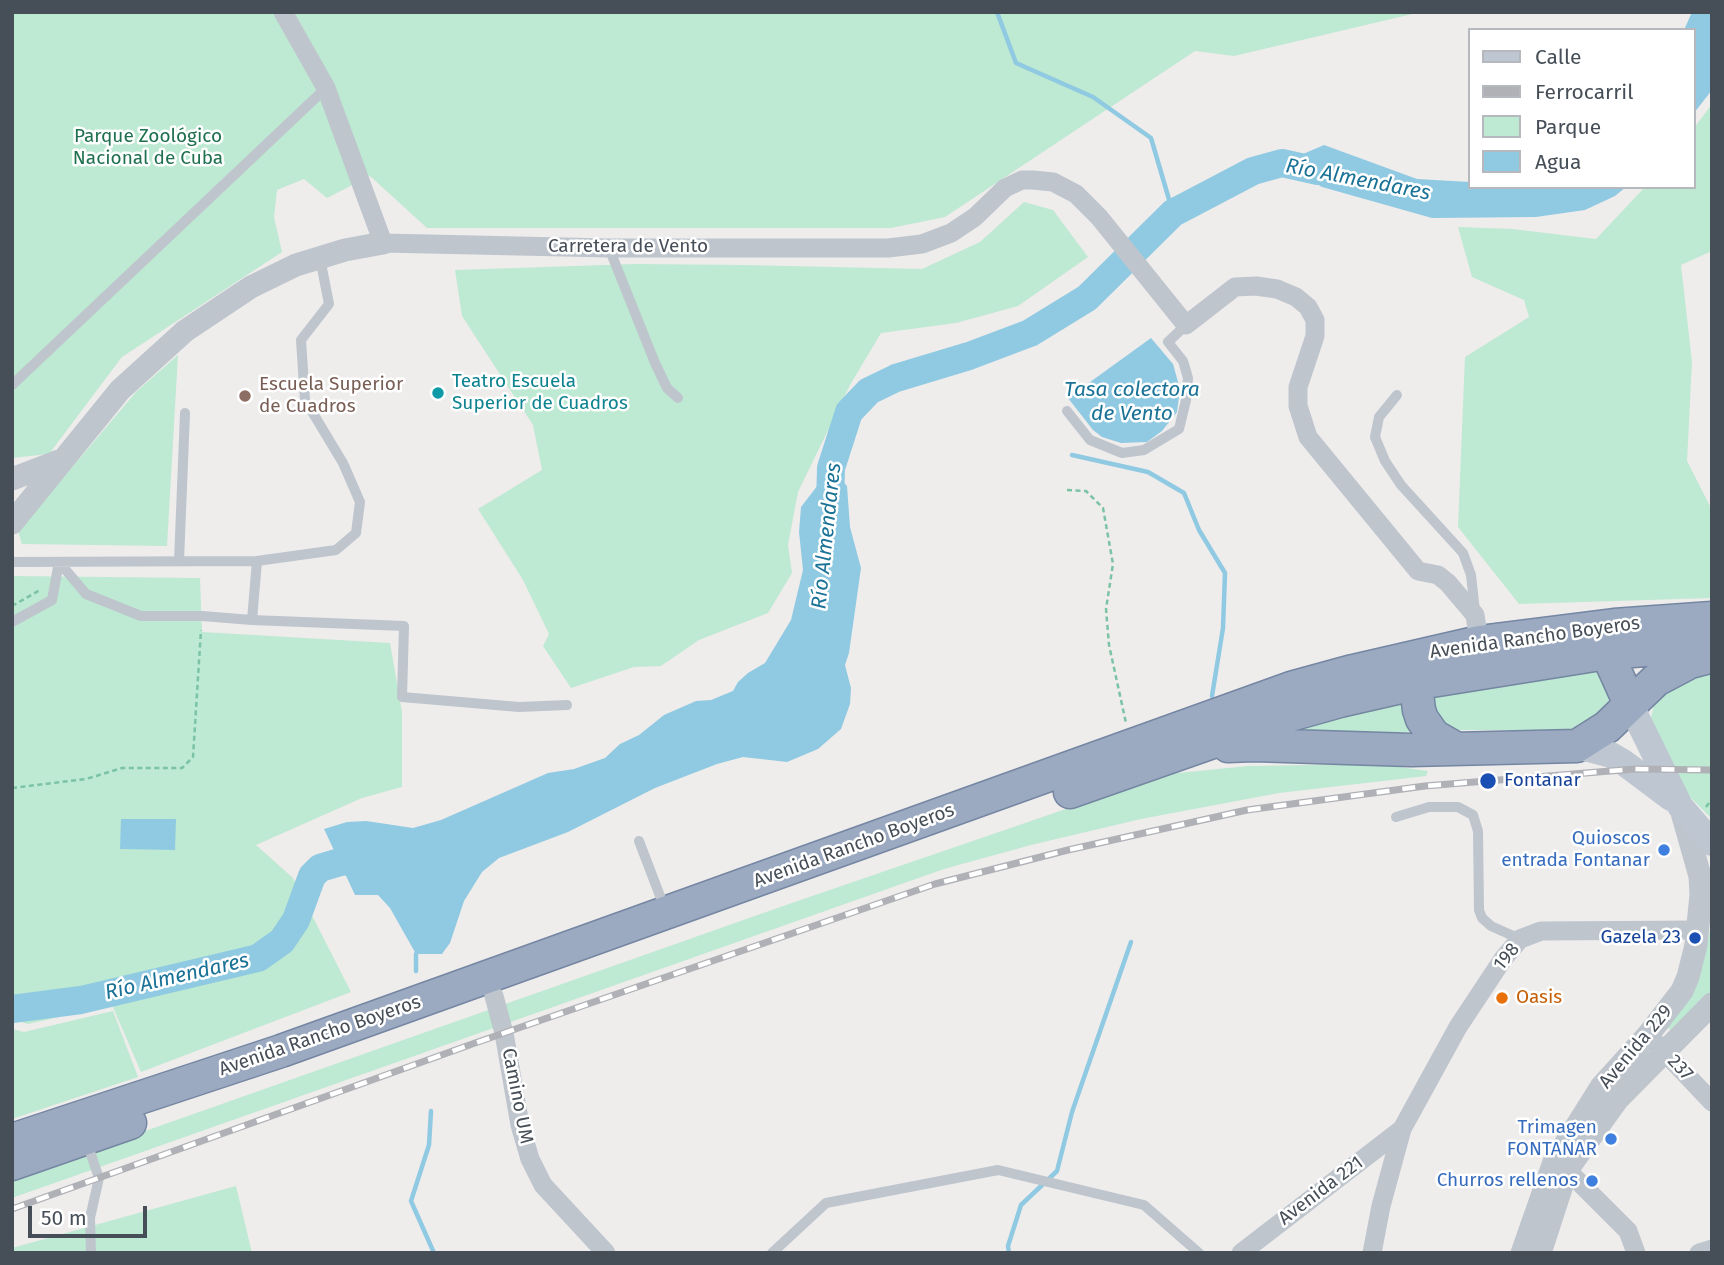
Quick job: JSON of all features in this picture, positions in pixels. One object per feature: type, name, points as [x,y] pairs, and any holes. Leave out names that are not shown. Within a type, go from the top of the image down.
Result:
[{"type":"highway","name":"Avenida Rancho Boyeros","points":[[12,1140],[281,1051],[1291,688],[1471,634],[1575,630],[1645,621],[1712,618]]},
{"type":"highway","points":[[1575,630],[1591,638],[1607,653],[1630,704]]},
{"type":"highway","points":[[1455,747],[1434,736],[1422,719],[1418,701],[1419,683],[1428,667],[1471,634]]},
{"type":"highway","name":"Avenida Rancho Boyeros","points":[[12,1164],[1290,715],[1419,683],[1607,653],[1658,649],[1712,650]]},
{"type":"highway","points":[[1168,758],[1208,749],[1254,745],[1383,749],[1577,746],[1607,727],[1648,686],[1677,667],[1712,656]]},
{"type":"main road","points":[[1630,704],[1680,806]]},
{"type":"main road","points":[[1577,746],[1611,755],[1656,785],[1680,806],[1712,843]]},
{"type":"street","points":[[283,12],[326,88],[383,243]]},
{"type":"street","name":"Carretera de Vento","points":[[12,523],[120,390],[185,331],[251,287],[296,265],[319,257],[383,243],[609,248],[888,248],[922,244],[951,233],[975,217],[1005,188],[1022,180],[1053,182],[1076,194],[1099,217],[1186,325]]},
{"type":"street","points":[[1186,325],[1235,287],[1277,289],[1296,297],[1308,307],[1315,320],[1315,336],[1298,387],[1298,407],[1308,437],[1418,571],[1438,575],[1448,583],[1471,634]]},
{"type":"street","name":"Carretera de Vento","points":[[12,479],[62,460]]},
{"type":"street","name":"Avenida 229","points":[[1522,1253],[1561,1166],[1601,1087],[1648,1035],[1682,991],[1703,915],[1700,876],[1680,806]]},
{"type":"street","name":"198","points":[[1402,1129],[1458,1027],[1503,959],[1520,939],[1541,931],[1703,915]]},
{"type":"street","name":"Camino UM","points":[[494,996],[504,1033],[520,1125],[530,1159],[543,1185],[606,1253]]},
{"type":"street","name":"Avenida 229","points":[[1540,1253],[1561,1166],[1617,1100],[1712,1003]]},
{"type":"street","name":"237","points":[[1648,1035],[1712,1102]]},
{"type":"street","points":[[1372,1253],[1381,1206],[1402,1129]]},
{"type":"street","name":"Avenida 221","points":[[1241,1253],[1402,1129]]},
{"type":"street","points":[[1561,1166],[1628,1231],[1636,1253]]},
{"type":"street","points":[[1699,1253],[1712,1249]]},
{"type":"lane","points":[[12,385],[326,88]]},
{"type":"lane","points":[[609,248],[655,363],[667,388],[678,398]]},
{"type":"lane","points":[[12,562],[257,561],[336,550],[356,533],[360,502],[343,463],[305,400],[301,340],[328,304],[319,257]]},
{"type":"lane","points":[[1067,411],[1090,440],[1122,453],[1144,450],[1179,429],[1188,378],[1182,361],[1168,342],[1186,325]]},
{"type":"lane","points":[[1397,395],[1379,417],[1375,437],[1385,461],[1401,485],[1463,553],[1471,575],[1471,634]]},
{"type":"lane","points":[[179,561],[185,413]]},
{"type":"lane","points":[[252,620],[257,561]]},
{"type":"lane","points":[[59,562],[86,594],[141,616],[202,616],[404,626],[402,697],[519,707],[567,705]]},
{"type":"lane","points":[[12,622],[52,600],[59,562]]},
{"type":"lane","points":[[1396,817],[1429,807],[1458,807],[1473,815],[1478,831],[1479,910],[1482,918],[1491,926],[1520,939]]},
{"type":"lane","points":[[639,841],[666,913]]},
{"type":"lane","points":[[86,1139],[99,1178],[90,1218],[91,1253]]},
{"type":"lane","points":[[772,1253],[826,1203],[998,1170],[1144,1205],[1199,1253]]},
{"type":"path","points":[[1067,490],[1086,491],[1103,508],[1113,564],[1106,608],[1109,645],[1130,747]]},
{"type":"path","points":[[12,606],[44,588],[45,562]]},
{"type":"path","points":[[12,788],[86,779],[122,768],[181,768],[187,763],[193,757],[202,616]]},
{"type":"green space","name":"Parque Zoológico Nacional de Cuba","points":[[12,12],[1421,12],[1234,56],[1195,51],[945,217],[891,228],[427,228],[370,176],[327,198],[304,179],[277,190],[274,217],[282,252],[122,357],[49,454],[12,458]]},
{"type":"green space","points":[[1712,104],[1712,251],[1681,265],[1692,362],[1687,461],[1712,510],[1712,598],[1519,604],[1458,527],[1465,357],[1529,317],[1524,300],[1472,277],[1458,227],[1512,229],[1596,239],[1643,189],[1696,189],[1696,125]]},
{"type":"green space","points":[[1024,202],[1053,210],[1088,257],[1018,306],[956,323],[881,333],[850,385],[798,492],[788,545],[792,573],[768,613],[699,640],[661,666],[634,667],[571,688],[543,646],[549,634],[523,580],[478,509],[542,470],[533,425],[462,316],[455,270],[635,264],[922,269],[980,242]]},
{"type":"green space","points":[[178,355],[167,546],[22,544],[18,531],[136,392]]},
{"type":"green space","points":[[12,576],[200,578],[202,632],[390,643],[402,712],[402,787],[362,798],[256,845],[293,878],[351,992],[141,1072],[112,1005],[28,1024],[12,1019]]},
{"type":"green space","points":[[1603,662],[1610,698],[1602,714],[1580,728],[1456,730],[1442,722],[1433,710],[1432,687]]},
{"type":"green space","points":[[1712,672],[1712,819],[1683,790],[1650,722],[1654,704],[1666,690],[1689,677]]},
{"type":"green space","points":[[1402,693],[1420,732],[1304,735],[1295,730],[1295,724]]},
{"type":"green space","points":[[1378,764],[1428,771],[1426,776],[1279,793],[1141,819],[944,869],[12,1198],[12,1178],[786,905],[1168,774],[1248,766]]},
{"type":"green space","points":[[1712,922],[1712,991],[1670,1030],[1667,1027],[1696,985]]},
{"type":"green space","points":[[113,1011],[138,1077],[12,1119],[12,1029],[24,1032]]},
{"type":"green space","points":[[236,1186],[252,1253],[12,1253],[12,1248]]},
{"type":"water","points":[[1692,12],[1712,12],[1712,90],[1696,110],[1696,28],[1685,28]]},
{"type":"water","points":[[1324,145],[1417,179],[1468,182],[1468,189],[1624,189],[1585,210],[1536,217],[1432,218],[1322,187],[1282,163]]},
{"type":"water","name":"Tasa colectora de Vento","points":[[1151,338],[1173,364],[1180,389],[1177,412],[1162,431],[1147,442],[1121,443],[1102,437],[1093,430],[1068,398]]},
{"type":"water","points":[[831,468],[847,486],[850,527],[861,568],[845,665],[851,688],[850,704],[841,729],[818,749],[787,762],[743,757],[717,764],[655,788],[568,832],[499,858],[482,872],[464,901],[450,943],[442,954],[416,954],[390,908],[378,895],[355,895],[324,829],[347,822],[366,821],[413,828],[441,820],[548,773],[574,769],[605,758],[620,744],[639,735],[664,715],[696,701],[711,700],[733,691],[748,673],[765,663],[791,620],[803,570],[799,532],[801,507]]},
{"type":"water","points":[[121,819],[176,819],[175,850],[120,849]]},
{"type":"waterway","points":[[997,12],[1016,63],[1093,97],[1151,138],[1173,213]]},
{"type":"waterway","name":"Río Almendares","points":[[830,505],[831,468],[849,412],[869,391],[896,378],[969,356],[1030,333],[1087,298],[1173,213],[1253,171],[1282,163],[1318,171]]},
{"type":"waterway","points":[[1072,455],[1148,472],[1184,493],[1199,530],[1225,573],[1223,628],[1212,696]]},
{"type":"waterway","name":"Río Almendares","points":[[12,1009],[81,1000],[258,958],[282,941],[296,920],[312,876],[320,868],[340,862],[378,858]]},
{"type":"waterway","points":[[1009,1253],[1008,1246],[1021,1205],[1057,1171],[1072,1112],[1131,942]]},
{"type":"waterway","points":[[416,954],[416,971]]},
{"type":"waterway","points":[[431,1111],[429,1145],[411,1201],[434,1253]]},
{"type":"railway","points":[[12,1209],[475,1043],[935,884],[1068,850],[1247,810],[1425,786],[1635,769],[1712,770]]},
{"type":"place","name":"Teatro Escuela Superior de Cuadros","points":[[438,393]]},
{"type":"place","name":"Escuela Superior de Cuadros","points":[[245,396]]},
{"type":"place","name":"Fontanar","points":[[1488,781]]},
{"type":"place","name":"Quioscos entrada Fontanar","points":[[1664,850]]},
{"type":"place","name":"Gazela 23","points":[[1695,938]]},
{"type":"place","name":"Oasis","points":[[1502,998]]},
{"type":"place","name":"Trimagen FONTANAR","points":[[1611,1139]]},
{"type":"place","name":"Churros rellenos","points":[[1592,1181]]}]
